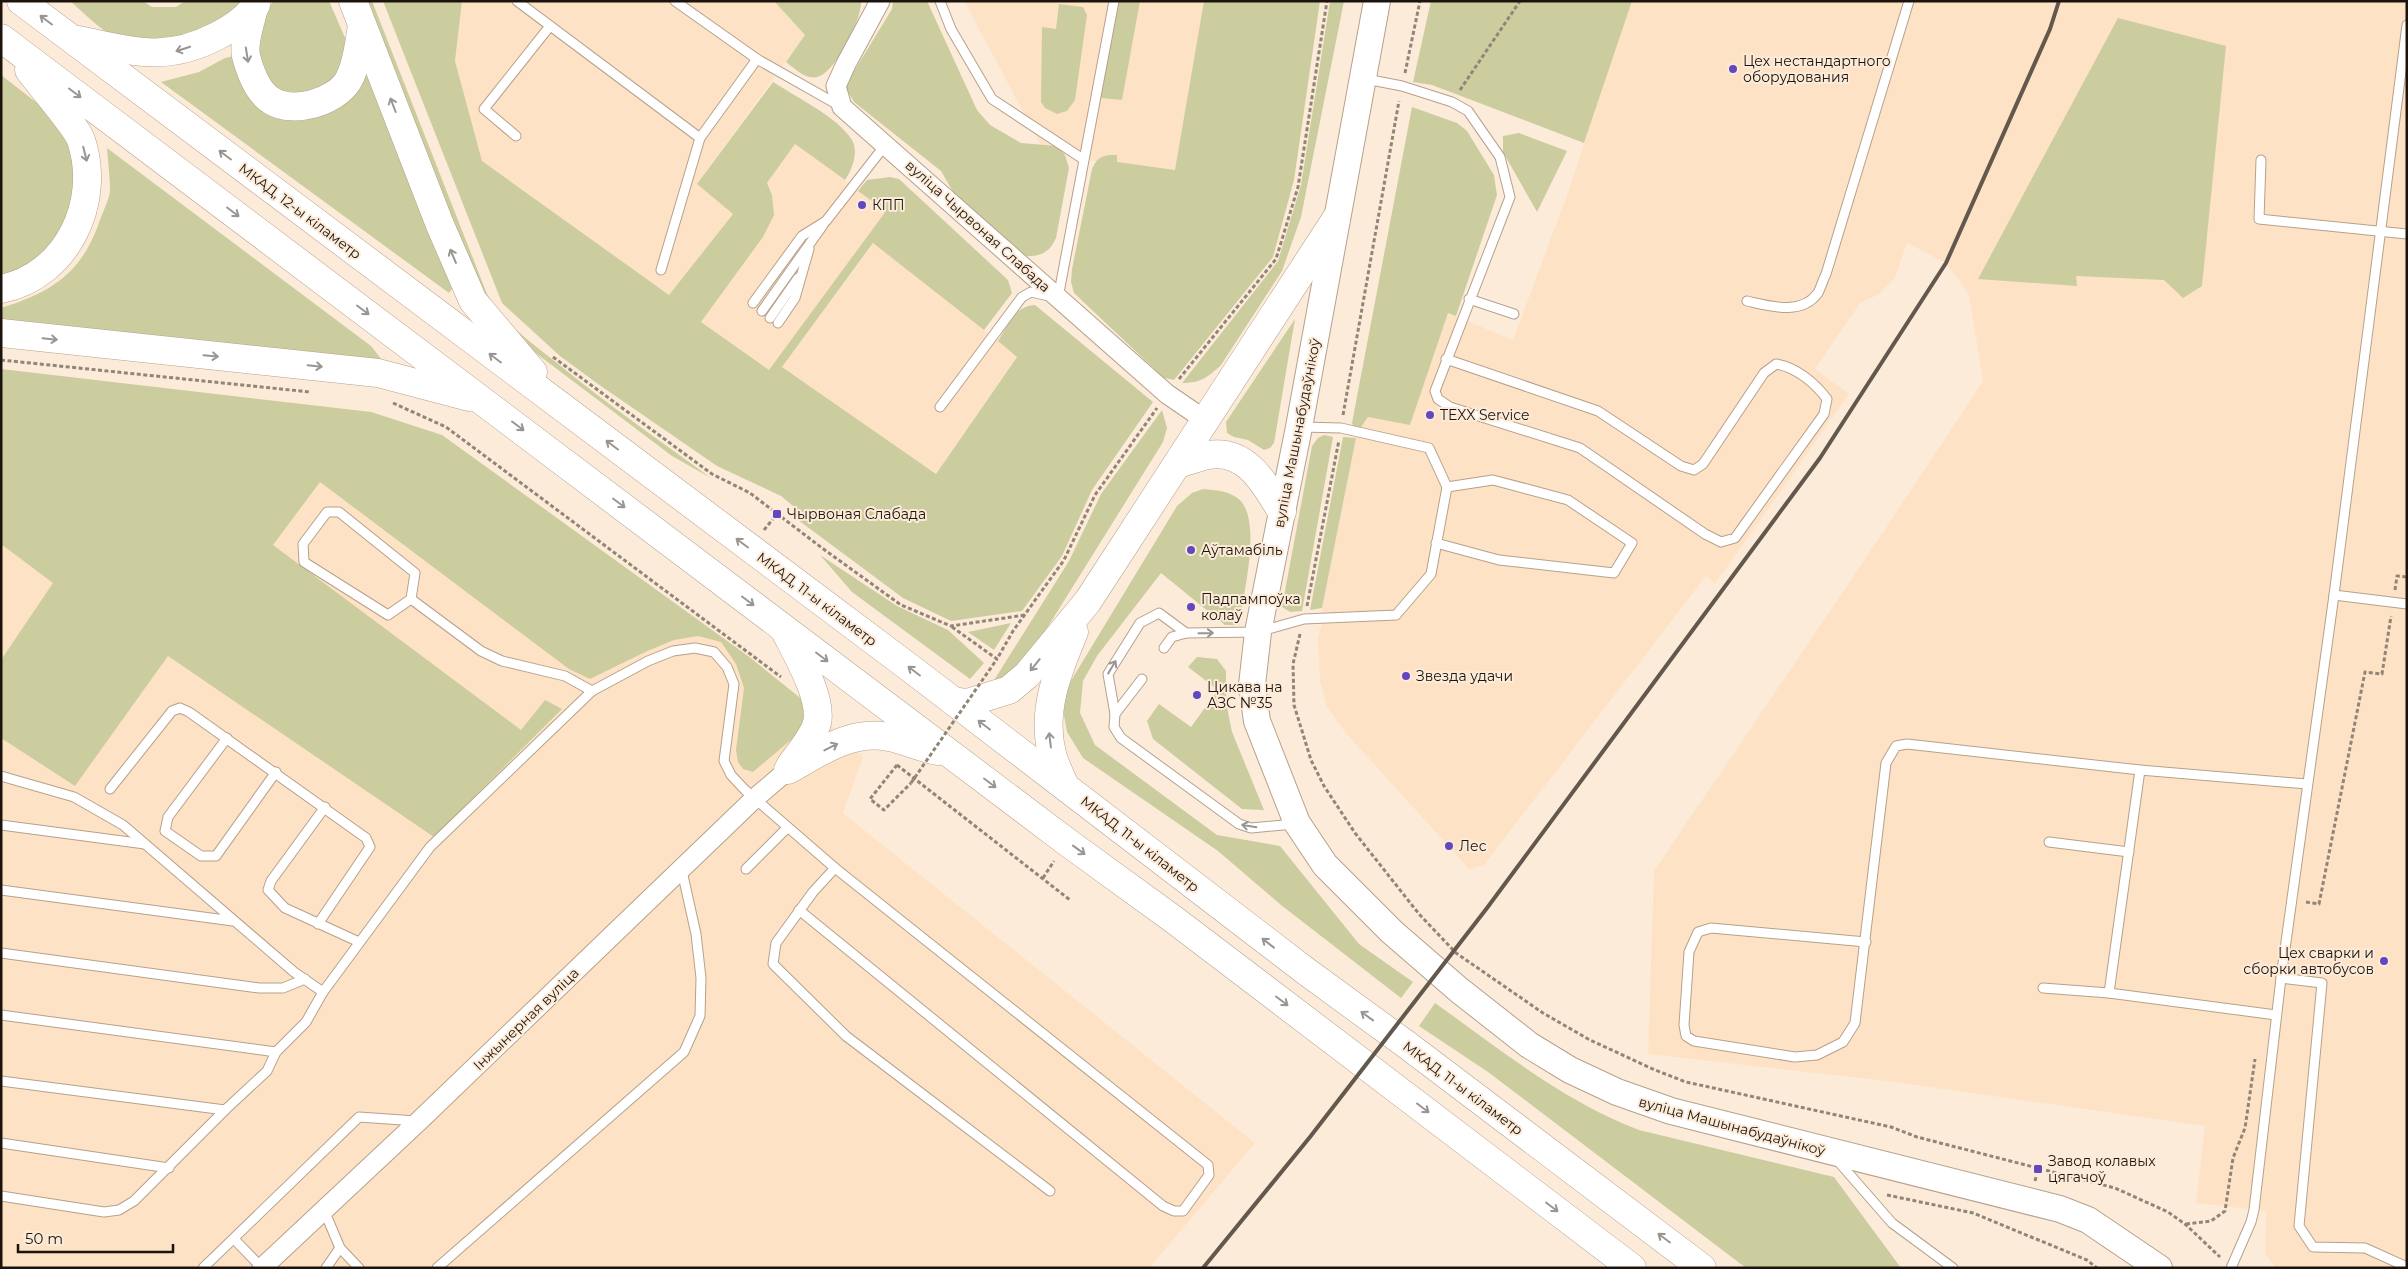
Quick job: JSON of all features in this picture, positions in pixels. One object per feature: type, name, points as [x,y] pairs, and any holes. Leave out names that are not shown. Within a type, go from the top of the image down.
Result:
[{"type":"highway","name":"МКАД, 12-ы кіламетр","points":[[21,1],[570,414]]},
{"type":"highway","points":[[71,39],[145,53],[172,53],[206,42],[229,30],[256,4]]},
{"type":"highway","points":[[256,4],[246,43],[246,54],[250,67],[256,83],[266,96],[274,102],[291,106],[316,102],[333,96],[348,82],[356,56],[357,14]]},
{"type":"highway","points":[[357,14],[440,225],[474,301],[570,414]]},
{"type":"highway","points":[[1,289],[37,276],[55,260],[74,235],[85,202],[88,168],[81,138],[5,40]]},
{"type":"highway","points":[[5,40],[951,754],[1174,918],[1632,1268]]},
{"type":"highway","points":[[953,701],[967,703],[1009,690],[1027,675],[1088,601],[1336,219]]},
{"type":"highway","points":[[1,333],[378,372],[483,401]]},
{"type":"highway","name":"МКАД, 11-ы кіламетр","points":[[570,414],[953,701],[1307,972],[1407,1045],[1702,1268]]},
{"type":"highway","points":[[1178,464],[1210,455],[1236,458],[1254,470],[1282,512]]},
{"type":"highway","points":[[1065,786],[1052,754],[1048,720],[1052,691],[1060,665],[1088,601]]},
{"type":"highway","points":[[783,627],[807,676],[816,704],[817,723],[788,770]]},
{"type":"highway","points":[[788,770],[852,737],[872,734],[890,737],[925,749],[951,754]]},
{"type":"main road","name":"вуліца Машынабудаўнікоў","points":[[1377,1],[1299,427],[1258,632],[1252,685],[1257,721],[1297,823],[1325,865],[1392,932],[1459,990],[1537,1050],[1570,1070],[1640,1101],[1671,1112],[2060,1209],[2088,1220],[2159,1268]]},
{"type":"street","points":[[842,107],[836,86],[880,1]]},
{"type":"street","name":"вуліца Чырвоная Слабада","points":[[842,107],[1167,394],[1205,420]]},
{"type":"street","name":"Інжынерная вуліца","points":[[262,1268],[419,1121],[754,799],[788,770]]},
{"type":"lane","points":[[517,1],[700,138]]},
{"type":"lane","points":[[675,1],[757,59],[842,107]]},
{"type":"lane","points":[[940,1],[951,29],[992,99],[1083,159]]},
{"type":"lane","points":[[940,406],[1022,297],[1030,292],[1058,298],[1114,1]]},
{"type":"lane","points":[[1747,301],[1778,308],[1790,307],[1805,304],[1818,292],[1826,274],[1909,1]]},
{"type":"lane","points":[[2231,1267],[2251,1222],[2254,1210],[2276,1015],[2306,784],[2334,595],[2407,24]]},
{"type":"lane","points":[[516,136],[484,109],[550,26]]},
{"type":"lane","points":[[661,270],[700,138],[757,59]]},
{"type":"lane","points":[[1363,79],[1402,86],[1452,102],[1468,111],[1500,156],[1510,197],[1446,359],[1435,391],[1438,399],[1450,407],[1580,448],[1705,534],[1721,542],[1735,538],[1824,414],[1827,400],[1820,389],[1789,366],[1776,364],[1764,373],[1703,464],[1694,470],[1681,466],[1598,411],[1446,359]]},
{"type":"lane","points":[[762,311],[811,241],[886,144]]},
{"type":"lane","points":[[2261,160],[2259,219],[2407,234]]},
{"type":"lane","points":[[753,303],[802,236],[826,221]]},
{"type":"lane","points":[[774,320],[795,298],[811,241]]},
{"type":"lane","points":[[1469,299],[1514,314]]},
{"type":"lane","points":[[1164,648],[1172,637],[1186,633],[1258,632],[1304,619],[1396,615],[1431,574],[1447,487],[1429,448],[1341,428],[1299,427]]},
{"type":"lane","points":[[1436,543],[1499,560],[1614,572],[1632,543],[1568,500],[1493,480],[1447,487]]},
{"type":"lane","points":[[327,512],[339,512],[415,573],[411,599],[388,615],[304,562],[303,544],[327,512]]},
{"type":"lane","points":[[2334,595],[2407,604]]},
{"type":"lane","points":[[411,599],[482,651],[502,661],[565,676],[592,691]]},
{"type":"lane","points":[[1186,633],[1159,613],[1140,623],[1108,674],[1115,714],[1114,728],[1121,738],[1239,824],[1251,828],[1297,823]]},
{"type":"lane","points":[[1,1196],[104,1212],[119,1210],[134,1201],[225,1110],[268,1071],[276,1052],[306,1022],[323,992],[430,847],[592,691],[648,661],[672,651],[695,648],[714,652],[727,667],[734,684],[724,761],[731,775],[754,799],[835,868],[1208,1165],[1209,1174],[1183,1211],[1174,1212],[1164,1206],[799,910]]},
{"type":"lane","points":[[1115,714],[1142,679]]},
{"type":"lane","points":[[110,789],[172,711],[180,708],[189,712],[276,772],[366,838],[370,847],[318,924]]},
{"type":"lane","points":[[226,738],[168,817],[165,831],[201,856],[216,856],[276,772]]},
{"type":"lane","points":[[1866,942],[1711,928],[1698,932],[1689,952],[1684,1025],[1686,1036],[1694,1041],[1795,1057],[1816,1054],[1843,1042],[1855,1023],[1866,942],[1886,763],[1896,746],[1907,744],[2140,770],[2306,784]]},
{"type":"lane","points":[[2109,993],[2140,770]]},
{"type":"lane","points":[[1,776],[74,796],[123,825],[234,921],[323,992]]},
{"type":"lane","points":[[325,807],[271,881],[268,890],[285,908],[359,942]]},
{"type":"lane","points":[[1,825],[145,844]]},
{"type":"lane","points":[[746,869],[788,828]]},
{"type":"lane","points":[[2049,842],[2129,852]]},
{"type":"lane","points":[[835,868],[799,910],[776,943],[773,964],[846,1036],[1050,1191]]},
{"type":"lane","points":[[437,1268],[684,1052],[700,1016],[701,978],[696,934],[682,870]]},
{"type":"lane","points":[[1,890],[234,921]]},
{"type":"lane","points":[[1,953],[259,988],[282,988],[305,979]]},
{"type":"lane","points":[[2281,978],[2322,984],[2299,1226],[2313,1247],[2365,1248],[2407,1267]]},
{"type":"lane","points":[[2043,988],[2109,993],[2276,1015]]},
{"type":"lane","points":[[1,1015],[276,1052]]},
{"type":"lane","points":[[1,1082],[225,1110]]},
{"type":"lane","points":[[203,1268],[359,1117],[419,1121]]},
{"type":"lane","points":[[1,1143],[169,1168]]},
{"type":"lane","points":[[1831,1153],[1892,1223],[1953,1268]]},
{"type":"lane","points":[[324,1210],[340,1248],[359,1268]]},
{"type":"lane","points":[[234,1239],[262,1268]]},
{"type":"lane","points":[[326,1268],[340,1248]]},
{"type":"path","points":[[897,765],[870,799],[884,810],[911,783],[997,659],[1064,560],[1095,496],[1167,394],[1276,259],[1298,187],[1327,1]]},
{"type":"path","points":[[1420,1],[1402,86],[1341,428],[1304,619],[1293,664],[1294,705],[1310,760],[1324,786],[1355,833],[1419,914],[1456,954],[1543,1012],[1590,1040],[1686,1082],[1891,1128],[1917,1137],[2115,1188],[2142,1199],[2180,1220],[2231,1267]]},
{"type":"path","points":[[1452,102],[1520,1]]},
{"type":"path","points":[[552,356],[712,474],[750,493],[901,605],[951,626],[997,659]]},
{"type":"path","points":[[1,360],[315,392]]},
{"type":"path","points":[[384,399],[446,428],[785,680]]},
{"type":"path","points":[[951,626],[1025,615]]},
{"type":"path","points":[[890,760],[1070,900]]},
{"type":"path","points":[[1861,1189],[1973,1213],[2087,1260],[2097,1268]]},
{"type":"shaded area","points":[[462,1],[774,1],[805,35],[697,184],[733,214],[669,295],[482,161],[455,61]]},
{"type":"shaded area","points":[[964,1],[1208,1],[1181,176],[1083,159],[1042,147]]},
{"type":"shaded area","points":[[1632,1],[2407,1],[2407,1268],[2276,1268],[2265,1254],[2266,1211],[2196,1203],[2205,1126],[1887,1081],[1648,1054],[1654,871],[1983,381],[1969,295],[1946,263],[1907,243],[1895,278],[1878,295],[1861,302],[1815,369],[1849,394],[1715,584],[1706,576],[1484,865],[1469,869],[1345,732],[1327,707],[1320,681],[1318,638],[1323,619],[1322,608],[1357,433],[1368,417],[1410,425],[1448,313],[1513,340],[1567,195]]},
{"type":"shaded area","points":[[795,144],[886,211],[769,371],[701,322],[763,237],[772,195],[767,183]]},
{"type":"shaded area","points":[[874,243],[1017,356],[936,474],[782,367]]},
{"type":"shaded area","points":[[1,369],[371,412],[442,435],[748,656],[809,705],[863,757],[843,813],[1255,1143],[1149,1268],[1,1268]]},
{"type":"green space","points":[[70,1],[143,1],[152,7],[176,7],[185,1],[242,1],[232,13],[201,32],[183,38],[145,42],[127,40],[112,35],[96,24]]},
{"type":"green space","points":[[273,1],[329,1],[346,40],[346,59],[334,81],[299,98],[275,91],[254,57],[261,22]]},
{"type":"green space","points":[[363,1],[372,1],[487,294],[494,305],[537,348],[711,478],[672,456],[504,329],[481,297]]},
{"type":"green space","points":[[383,1],[462,1],[455,61],[482,161],[669,295],[733,214],[697,184],[773,82],[837,123],[852,140],[855,150],[852,166],[845,180],[795,144],[767,183],[772,195],[774,215],[763,237],[701,322],[769,370],[886,211],[858,191],[867,180],[890,177],[899,179],[1008,280],[1012,293],[984,330],[873,243],[782,367],[936,474],[1017,357],[998,341],[1017,313],[1028,306],[1035,305],[1153,402],[1092,490],[1062,556],[1022,611],[951,621],[903,598],[794,517],[798,510],[781,496],[717,466],[598,384],[560,356],[502,303]]},
{"type":"green space","points":[[774,1],[861,1],[853,32],[840,56],[824,73],[817,77],[809,77],[786,62],[805,35]]},
{"type":"green space","points":[[893,1],[927,1],[977,110],[990,125],[1021,143],[1057,146],[1065,155],[1069,168],[1056,238],[1047,251],[1034,256],[1022,256],[957,199],[941,171],[854,102],[845,86],[892,9]]},
{"type":"green space","points":[[1119,1],[1140,1],[1122,100],[1100,98]]},
{"type":"green space","points":[[1204,1],[1320,1],[1294,180],[1273,257],[1174,380],[1164,378],[1074,293],[1071,282],[1072,269],[1092,169],[1096,161],[1105,156],[1117,155],[1117,162],[1175,170]]},
{"type":"green space","points":[[1330,1],[1344,1],[1301,217],[1282,271],[1221,365],[1204,378],[1194,382],[1182,383],[1278,261],[1301,185]]},
{"type":"green space","points":[[1431,1],[1632,1],[1584,143],[1432,85],[1413,82]]},
{"type":"green space","points":[[1059,4],[1083,7],[1087,15],[1075,100],[1067,111],[1057,114],[1045,108],[1041,102],[1042,27],[1056,29]]},
{"type":"green space","points":[[2118,18],[2226,46],[2202,286],[2183,298],[2164,280],[2076,276],[2077,286],[1978,279]]},
{"type":"green space","points":[[234,56],[272,112],[358,74],[370,72],[452,289],[449,293],[161,82],[199,72],[225,58]]},
{"type":"green space","points":[[1,75],[50,113],[65,132],[79,172],[69,222],[41,260],[1,277]]},
{"type":"green space","points":[[1412,107],[1457,123],[1467,131],[1494,175],[1497,195],[1456,316],[1448,313],[1410,425],[1368,417],[1357,433],[1352,423]]},
{"type":"green space","points":[[1519,133],[1567,151],[1537,212],[1503,152],[1503,136]]},
{"type":"green space","points":[[107,148],[371,346],[386,365],[1,320],[1,308],[19,302],[50,287],[63,278],[84,254],[93,238],[110,191]]},
{"type":"green space","points":[[1295,319],[1274,443],[1270,448],[1264,450],[1248,440],[1234,437],[1227,433],[1226,422]]},
{"type":"green space","points":[[1,369],[371,412],[442,435],[748,656],[809,705],[805,728],[753,772],[743,769],[738,762],[736,750],[744,688],[736,664],[721,642],[698,636],[674,640],[590,679],[569,669],[320,482],[273,545],[521,730],[545,700],[562,709],[434,837],[168,656],[75,786],[1,738],[1,660],[53,583],[1,544]]},
{"type":"green space","points":[[1162,410],[1167,428],[1163,442],[1029,657],[1013,675],[991,685],[1069,561],[1101,494]]},
{"type":"green space","points":[[1324,435],[1333,437],[1302,611],[1290,612],[1282,607],[1312,446],[1318,438]]},
{"type":"green space","points":[[1343,437],[1356,438],[1322,608],[1310,610]]},
{"type":"green space","points":[[1203,489],[1227,493],[1240,500],[1250,525],[1249,560],[1239,625],[1225,625],[1161,573],[1097,656],[1083,681],[1080,713],[1095,745],[1217,835],[1280,846],[1359,944],[1413,982],[1401,998],[1281,905],[1218,851],[1083,758],[1067,732],[1062,705],[1069,684],[1177,506],[1192,493]]},
{"type":"green space","points":[[820,555],[897,606],[948,630],[984,663],[970,679],[852,592]]},
{"type":"green space","points":[[1011,623],[994,650],[968,632]]},
{"type":"green space","points":[[1197,657],[1217,659],[1226,671],[1226,702],[1232,732],[1264,810],[1242,809],[1153,739],[1147,721],[1159,704],[1191,727],[1218,690],[1188,667]]},
{"type":"green space","points":[[1435,1003],[1533,1073],[1584,1105],[1611,1118],[1639,1130],[1834,1177],[1901,1268],[1746,1268],[1488,1072],[1419,1026]]},
{"type":"railway","points":[[1203,1268],[1310,1137],[1487,908],[1820,458],[1946,263],[2050,29],[2059,1]]},
{"type":"place","name":"Цех нестандартного оборудования","points":[[1733,69]]},
{"type":"place","name":"КПП","points":[[862,205]]},
{"type":"place","name":"TEXX Service","points":[[1430,415]]},
{"type":"place","name":"Чырвоная Слабада","points":[[777,514]]},
{"type":"place","name":"Аўтамабіль","points":[[1191,550]]},
{"type":"place","name":"Падпампоўка колаў","points":[[1191,607]]},
{"type":"place","name":"Звезда удачи","points":[[1406,676]]},
{"type":"place","name":"Цикава на АЗС №35","points":[[1197,695]]},
{"type":"place","name":"Лес","points":[[1449,846]]},
{"type":"place","name":"Цех сварки и сборки автобусов","points":[[2384,961]]},
{"type":"place","name":"Завод колавых цягачоў","points":[[2038,1169]]}]
